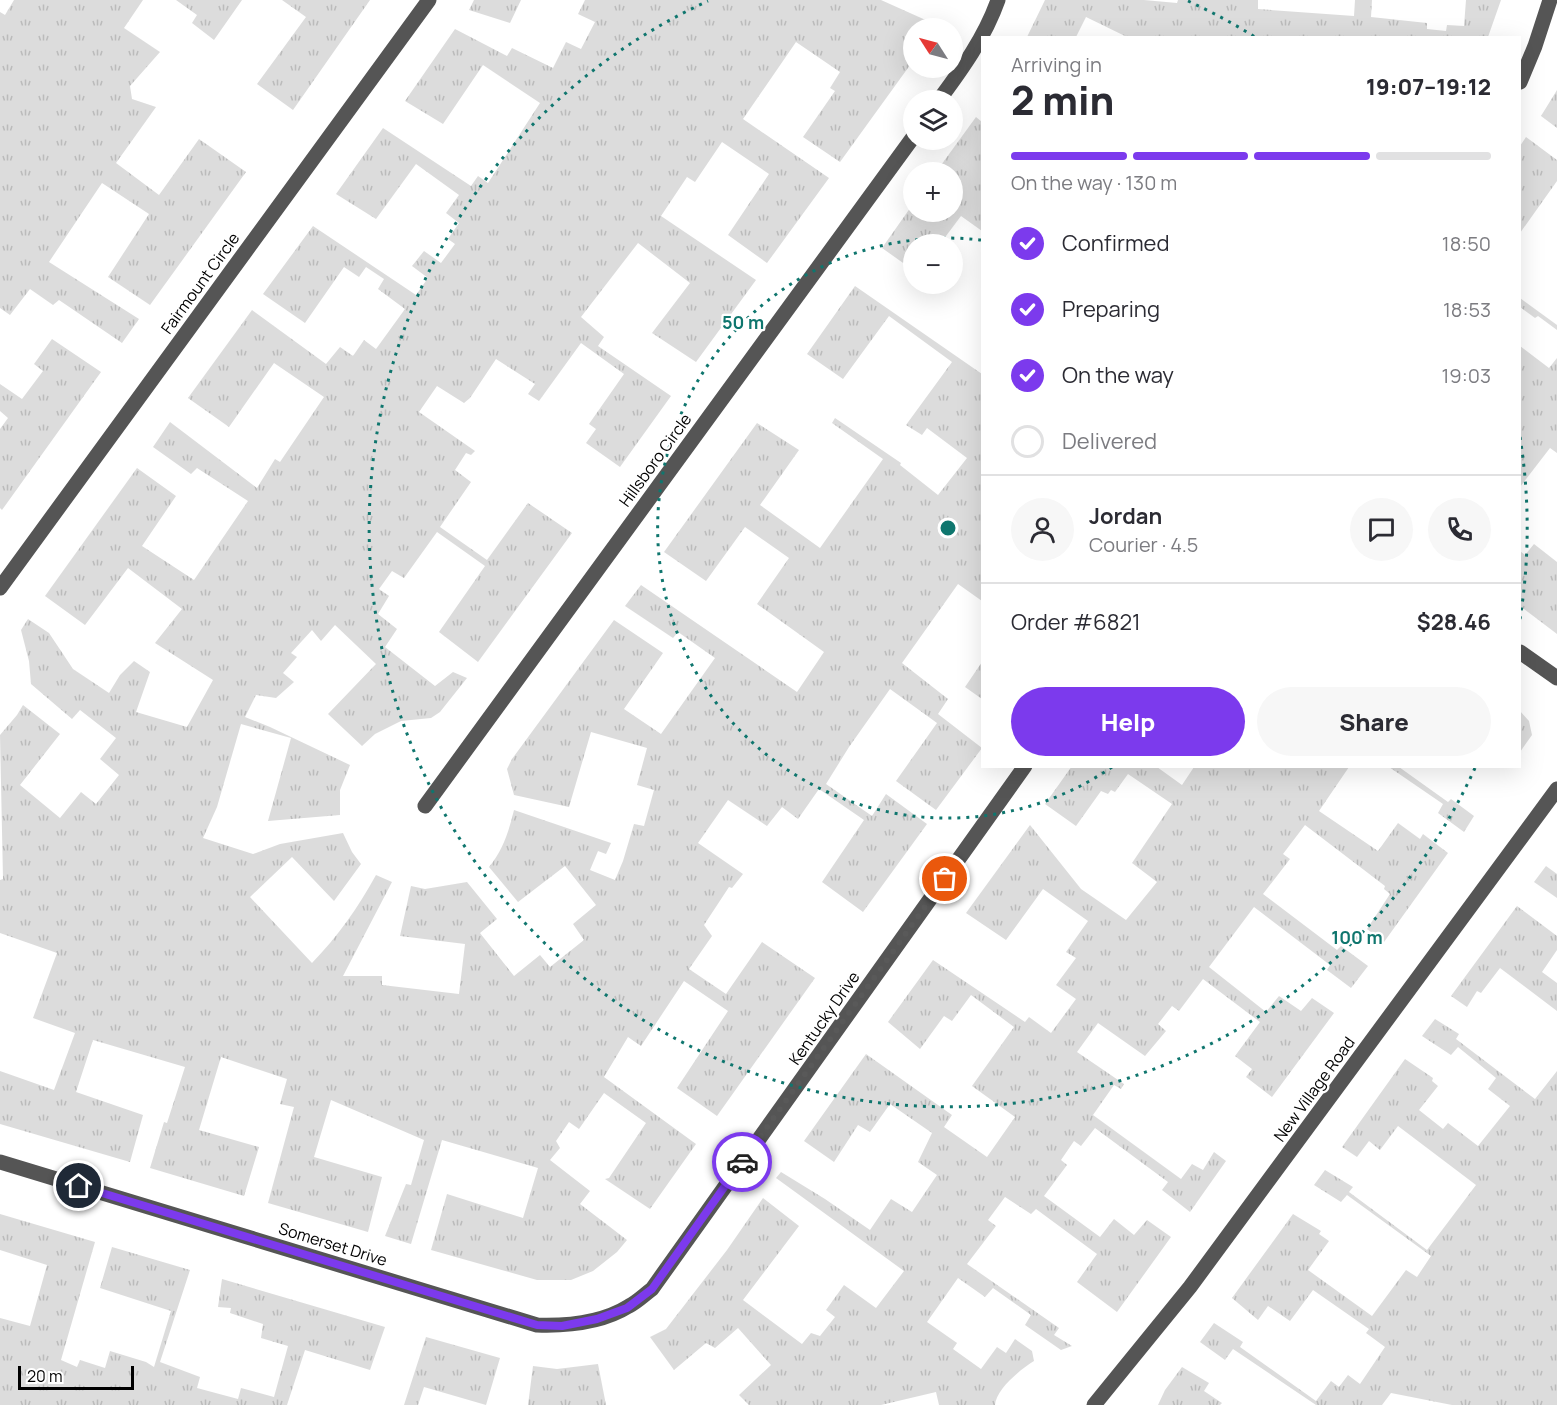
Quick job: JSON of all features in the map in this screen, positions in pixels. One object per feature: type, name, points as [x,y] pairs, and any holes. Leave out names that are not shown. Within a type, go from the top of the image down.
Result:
[{"type":"street","name":"Fairmount Circle","points":[[0,588],[429,0]]},
{"type":"street","points":[[981,36],[993,15],[998,0]]},
{"type":"street","points":[[1521,80],[1550,0]]},
{"type":"street","points":[[946,90],[981,36]]},
{"type":"street","name":"Hillsboro Circle","points":[[425,806],[904,150]]},
{"type":"street","points":[[1521,653],[1557,678]]},
{"type":"street","name":"Kentucky Drive","points":[[652,1289],[1024,768]]},
{"type":"street","name":"New Village Road","points":[[1094,1405],[1190,1287],[1557,789]]},
{"type":"street","name":"Somerset Drive","points":[[0,1162],[537,1325],[562,1326],[597,1319],[627,1308],[652,1289]]},
{"type":"green space","points":[[14,0],[143,0],[124,28],[160,52],[130,86],[132,99],[156,107],[116,163],[159,195],[199,139],[246,172],[150,305],[108,277],[149,214],[102,183],[49,262],[139,319],[122,343],[59,300],[53,305],[30,289],[10,315],[0,308],[0,12],[5,15]]},
{"type":"green space","points":[[176,0],[242,0],[214,40],[192,23],[197,15]]},
{"type":"green space","points":[[282,0],[370,0],[293,110],[257,84],[306,17]]},
{"type":"green space","points":[[474,0],[521,0],[510,23],[469,10]]},
{"type":"green space","points":[[585,0],[881,0],[921,18],[903,18],[903,75],[840,162],[803,137],[835,91],[830,88],[840,72],[796,42],[743,119],[829,178],[767,263],[728,235],[769,174],[722,142],[695,182],[687,177],[661,216],[756,280],[696,362],[652,333],[690,283],[638,243],[581,317],[604,337],[598,346],[671,396],[620,467],[586,443],[596,429],[589,424],[624,374],[581,343],[539,401],[528,394],[535,384],[496,359],[470,398],[464,403],[437,386],[419,412],[475,451],[471,455],[466,453],[455,470],[471,482],[440,527],[487,560],[528,503],[572,533],[478,662],[439,632],[485,566],[437,532],[404,578],[392,571],[379,589],[389,596],[378,614],[397,629],[385,647],[435,686],[453,672],[467,678],[440,712],[431,718],[401,721],[375,734],[362,746],[328,714],[376,664],[335,625],[321,641],[312,630],[291,653],[297,657],[283,673],[294,682],[276,698],[256,695],[245,717],[270,727],[350,765],[340,790],[340,815],[268,821],[291,738],[241,724],[217,807],[203,838],[253,854],[280,844],[343,833],[361,864],[334,901],[292,857],[250,897],[312,963],[347,921],[376,875],[392,882],[343,976],[382,976],[382,985],[459,994],[465,944],[400,936],[411,886],[425,889],[467,882],[497,919],[480,933],[514,976],[540,955],[550,967],[584,940],[573,924],[596,905],[565,866],[518,902],[489,867],[505,840],[514,810],[611,843],[606,854],[598,851],[590,870],[615,880],[634,824],[644,826],[654,790],[637,785],[647,748],[591,732],[569,807],[514,795],[507,769],[614,620],[663,653],[624,709],[661,734],[715,658],[678,632],[673,638],[625,606],[641,585],[797,692],[824,652],[757,604],[789,558],[745,527],[706,581],[664,552],[757,423],[799,450],[760,505],[820,548],[883,459],[832,423],[835,418],[901,463],[900,465],[938,495],[967,458],[927,428],[922,435],[906,425],[952,362],[889,316],[843,379],[807,354],[855,286],[981,373],[981,600],[958,584],[902,663],[948,699],[938,714],[981,749],[936,810],[896,781],[937,723],[890,689],[826,784],[872,816],[886,794],[927,824],[863,912],[822,882],[864,820],[819,789],[798,819],[782,807],[767,826],[728,800],[698,843],[743,874],[732,888],[729,887],[704,925],[712,936],[689,969],[726,994],[762,942],[815,978],[717,1116],[677,1088],[728,1011],[684,981],[641,1046],[628,1037],[604,1077],[696,1144],[650,1209],[605,1179],[609,1178],[646,1123],[604,1093],[579,1129],[569,1122],[556,1141],[560,1148],[550,1160],[590,1191],[580,1204],[627,1240],[617,1252],[593,1271],[571,1280],[537,1280],[431,1250],[447,1194],[523,1218],[538,1168],[442,1140],[411,1244],[385,1236],[406,1184],[411,1185],[424,1140],[331,1100],[314,1157],[382,1177],[368,1232],[268,1203],[294,1107],[280,1104],[287,1079],[221,1057],[199,1130],[259,1147],[244,1196],[150,1168],[164,1122],[167,1123],[185,1067],[93,1040],[76,1092],[143,1115],[130,1162],[0,1124],[0,1071],[54,1090],[75,1033],[33,1018],[57,953],[0,933],[0,880],[3,879],[0,735],[23,705],[60,734],[20,785],[60,818],[81,792],[96,804],[119,775],[100,759],[116,738],[80,710],[72,719],[31,684],[29,661],[21,630],[28,619],[49,633],[73,669],[109,693],[120,675],[134,661],[150,672],[136,712],[187,727],[213,680],[155,643],[182,609],[128,568],[85,625],[45,596],[137,468],[176,496],[142,546],[194,580],[248,501],[197,468],[191,474],[153,447],[170,422],[257,488],[275,459],[280,462],[324,397],[274,363],[229,427],[188,398],[252,310],[326,364],[340,347],[353,356],[364,340],[376,349],[405,309],[378,289],[384,279],[366,267],[359,277],[344,267],[305,323],[263,294],[313,226],[416,295],[428,278],[412,266],[424,251],[441,263],[455,244],[448,239],[459,223],[446,213],[459,195],[416,164],[376,219],[336,194],[383,128],[471,186],[478,176],[488,183],[540,103],[483,65],[443,124],[405,101],[455,29],[507,56],[512,48],[553,68],[566,42],[581,49],[595,22],[578,14]]},
{"type":"green space","points":[[1045,0],[1144,0],[1177,3],[1178,0],[1258,0],[1258,9],[1354,16],[1355,0],[1372,0],[1371,17],[1427,23],[1427,29],[1446,31],[1447,25],[1464,26],[1466,0],[1501,0],[1488,36],[1125,36],[1086,17],[1076,36],[1027,36]]},
{"type":"green space","points":[[1557,90],[1557,128],[1541,116]]},
{"type":"green space","points":[[976,117],[981,121],[981,230],[963,217],[963,162],[943,162],[952,150],[963,150],[963,135]]},
{"type":"green space","points":[[1526,137],[1557,160],[1557,181],[1521,232],[1521,144]]},
{"type":"green space","points":[[903,218],[903,222],[956,222],[948,234],[903,234],[903,263],[882,248]]},
{"type":"green space","points":[[1521,299],[1557,325],[1557,330],[1538,316],[1535,318],[1521,308]]},
{"type":"green space","points":[[52,339],[101,372],[2,510],[0,508],[0,429],[8,418],[0,411],[0,384],[22,399],[43,371],[34,364]]},
{"type":"green space","points":[[1521,347],[1549,368],[1557,358],[1557,453],[1550,448],[1521,486]]},
{"type":"green space","points":[[1534,544],[1557,562],[1557,634],[1521,607],[1521,552],[1525,555]]},
{"type":"green space","points":[[981,663],[981,698],[965,687]]},
{"type":"green space","points":[[1521,712],[1529,721],[1532,735],[1521,751]]},
{"type":"green space","points":[[1071,768],[1158,768],[1182,785],[1193,768],[1348,768],[1319,811],[1378,851],[1398,823],[1420,839],[1423,834],[1448,853],[1384,942],[1367,929],[1390,894],[1384,889],[1385,886],[1305,825],[1283,854],[1290,859],[1263,894],[1337,950],[1341,946],[1368,966],[1351,988],[1327,970],[1330,965],[1254,907],[1209,967],[1266,1012],[1279,996],[1301,1011],[1312,998],[1334,1013],[1272,1097],[1246,1077],[1252,1069],[1235,1056],[1260,1022],[1203,979],[1179,1011],[1172,1006],[1158,1024],[1166,1031],[1145,1056],[1098,1023],[1077,1052],[1124,1084],[1121,1089],[1114,1085],[1093,1115],[1181,1179],[1192,1164],[1203,1170],[1214,1152],[1226,1161],[1190,1212],[1162,1190],[1168,1182],[1095,1128],[1081,1146],[1074,1141],[1061,1160],[1067,1165],[1044,1196],[1100,1237],[1114,1219],[1134,1235],[1147,1220],[1171,1237],[1117,1312],[1077,1282],[1097,1254],[1036,1209],[1031,1214],[1005,1197],[988,1220],[996,1226],[967,1264],[1059,1328],[1054,1335],[1072,1346],[1061,1350],[1025,1325],[1031,1315],[993,1288],[985,1297],[958,1278],[927,1322],[957,1343],[953,1349],[981,1369],[997,1347],[1006,1353],[1015,1339],[1032,1351],[1034,1361],[1004,1386],[995,1405],[939,1405],[936,1392],[881,1405],[749,1405],[739,1395],[771,1365],[738,1328],[715,1348],[706,1343],[674,1370],[650,1337],[666,1329],[727,1250],[763,1198],[799,1226],[743,1300],[802,1344],[811,1333],[820,1336],[835,1317],[826,1310],[844,1285],[876,1308],[904,1271],[776,1178],[781,1172],[870,1230],[891,1199],[912,1212],[937,1175],[918,1162],[932,1133],[890,1104],[870,1132],[858,1125],[834,1162],[804,1141],[866,1054],[952,1115],[944,1127],[987,1157],[1015,1117],[972,1086],[1014,1027],[971,995],[952,1021],[944,1016],[920,1049],[888,1022],[933,960],[1025,1022],[1029,1017],[1051,1033],[1076,999],[1056,985],[1076,958],[1066,952],[1088,921],[1043,889],[1006,940],[966,913],[1030,825],[1081,889],[1126,920],[1157,882],[1132,863],[1172,804],[1128,774],[1115,792],[1111,790],[1108,794],[1101,791],[1076,826],[1045,804]]},
{"type":"green space","points":[[1390,768],[1400,768],[1448,802],[1451,799],[1474,816],[1464,832],[1438,813],[1443,804]]},
{"type":"green space","points":[[1546,866],[1557,874],[1557,898],[1534,882]]},
{"type":"green space","points":[[1517,906],[1557,936],[1557,950],[1542,972],[1557,983],[1557,1011],[1500,968],[1481,993],[1477,991],[1467,1007],[1451,996]]},
{"type":"green space","points":[[1435,1019],[1459,1034],[1456,1039],[1535,1099],[1557,1071],[1557,1405],[1452,1405],[1391,1393],[1382,1405],[1316,1405],[1233,1349],[1225,1360],[1200,1342],[1214,1323],[1243,1342],[1240,1347],[1316,1401],[1331,1381],[1339,1387],[1348,1375],[1360,1384],[1385,1347],[1366,1333],[1369,1329],[1313,1290],[1290,1321],[1268,1306],[1258,1320],[1232,1298],[1293,1214],[1321,1231],[1319,1234],[1329,1241],[1308,1270],[1372,1316],[1406,1270],[1417,1277],[1431,1256],[1347,1195],[1341,1202],[1314,1185],[1325,1170],[1353,1187],[1349,1192],[1427,1250],[1476,1185],[1398,1126],[1380,1150],[1369,1141],[1357,1157],[1342,1147],[1405,1059],[1433,1078],[1432,1081],[1438,1086],[1419,1110],[1443,1129],[1448,1123],[1478,1146],[1510,1106],[1488,1089],[1496,1078],[1458,1047],[1451,1055],[1422,1036]]},
{"type":"green space","points":[[0,1214],[95,1242],[61,1360],[77,1367],[80,1360],[105,1368],[110,1351],[146,1362],[154,1367],[171,1311],[100,1288],[112,1247],[190,1270],[160,1362],[200,1377],[197,1388],[238,1399],[241,1388],[274,1397],[288,1346],[261,1338],[263,1324],[230,1313],[231,1308],[218,1307],[222,1279],[385,1327],[370,1370],[305,1350],[287,1405],[0,1405],[0,1318],[30,1326],[47,1265],[0,1250]]},
{"type":"green space","points":[[426,1337],[500,1358],[486,1405],[424,1387],[418,1405],[404,1405]]},
{"type":"green space","points":[[598,1364],[606,1405],[528,1405],[533,1366],[557,1369]]},
{"type":"green space","points":[[1182,1367],[1209,1383],[1204,1391],[1222,1403],[1220,1405],[1158,1405],[1165,1390]]},
{"type":"way so far","points":[[742,1162],[945,879]]},
{"type":"route","points":[[79,1186],[537,1325],[562,1326],[597,1319],[627,1308],[652,1289],[742,1162]]}]
